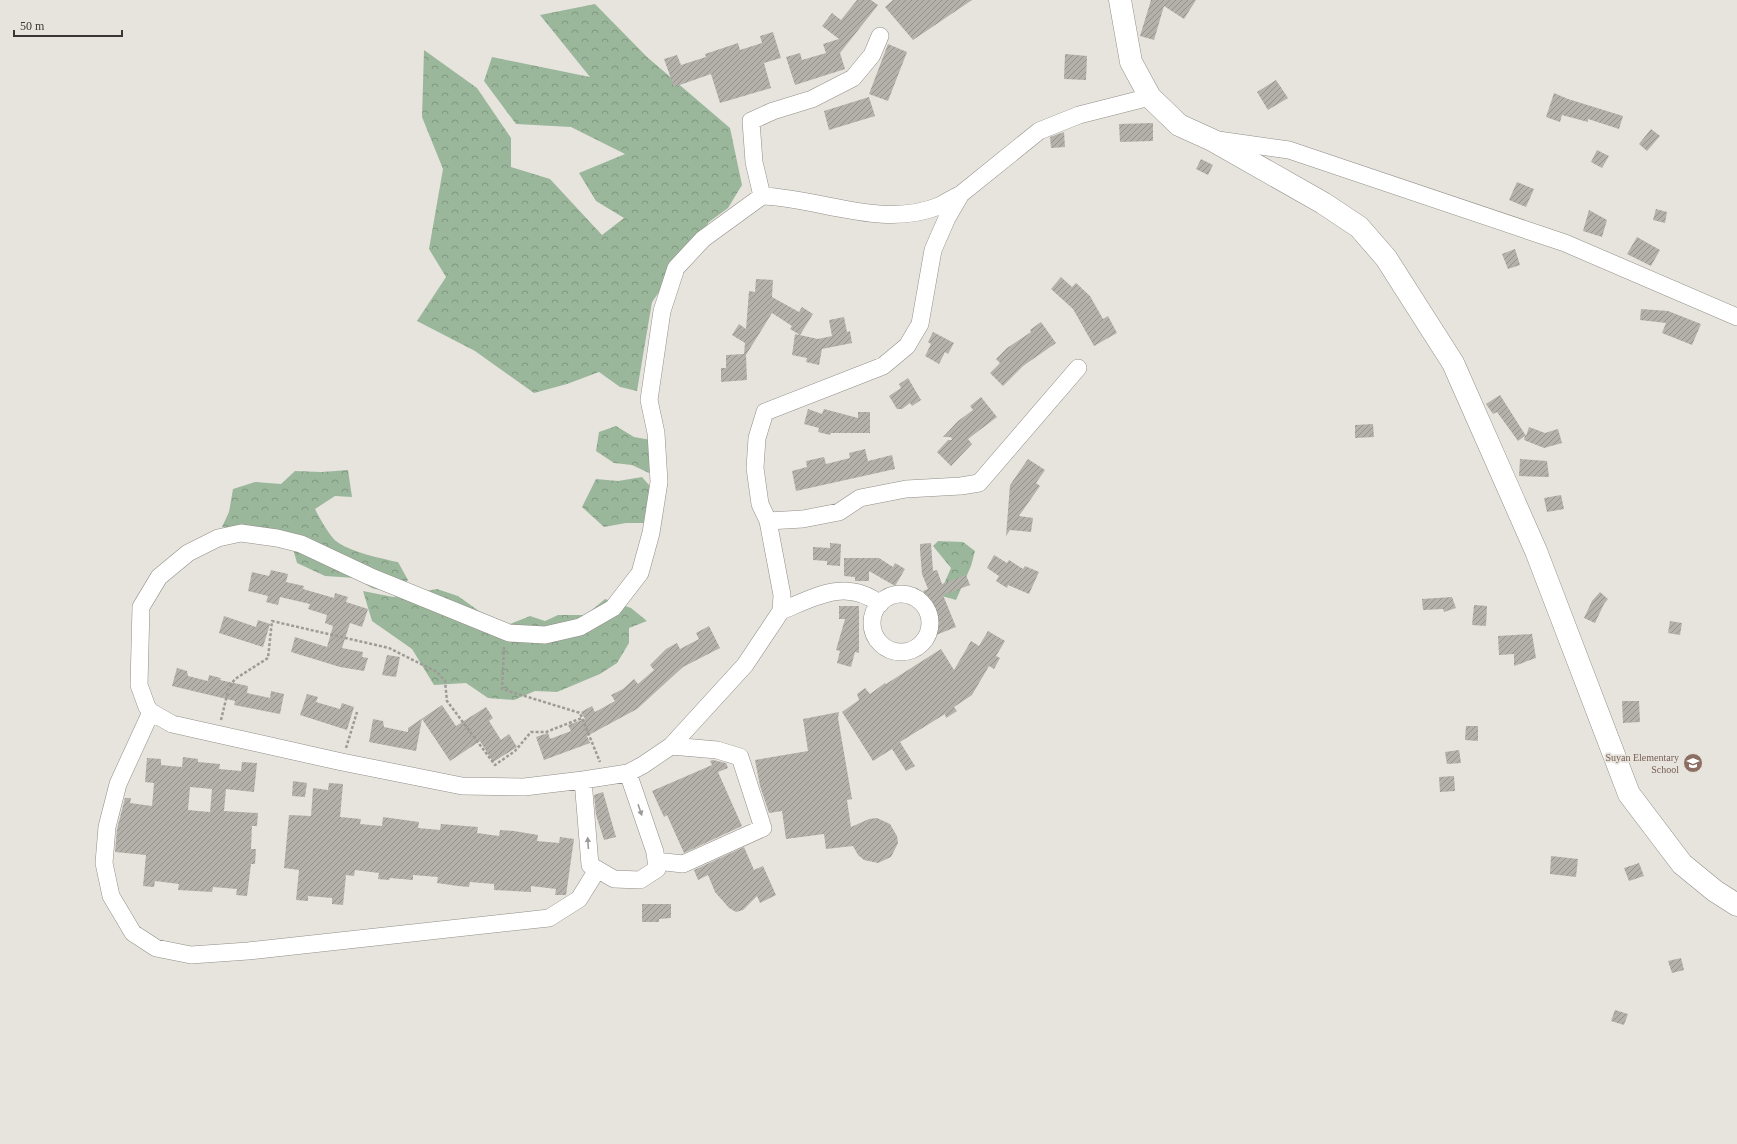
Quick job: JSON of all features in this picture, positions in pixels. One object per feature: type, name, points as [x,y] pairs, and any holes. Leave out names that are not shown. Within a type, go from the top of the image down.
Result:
[{"type":"main road","points":[[1120,0],[1132,62],[1150,97],[1179,125],[1212,140],[1323,203],[1359,227],[1386,258],[1453,363],[1536,551],[1629,794],[1682,864],[1715,892],[1737,905]]},
{"type":"street","points":[[762,196],[754,162],[751,121],[773,110],[812,99],[853,78],[872,55],[880,36]]},
{"type":"street","points":[[960,194],[947,218],[934,250],[920,324],[907,346],[883,366],[765,412],[757,438],[755,468],[760,504],[768,521],[782,595],[781,611],[745,665],[671,746],[628,773],[524,787],[462,786],[342,762],[172,724],[151,712],[147,707],[139,685],[141,607],[159,577],[188,553],[218,538],[242,533],[277,538],[301,544],[377,579],[505,632],[546,635],[580,627],[613,608],[640,573],[652,534],[659,482],[656,433],[649,400],[662,311],[676,268],[703,239],[762,196],[882,214],[911,213],[938,206],[960,194],[1039,131],[1079,115],[1150,97]]},
{"type":"street","points":[[1212,140],[1289,150],[1565,243],[1737,317]]},
{"type":"street","points":[[768,521],[803,519],[839,512],[860,498],[906,489],[961,486],[979,483],[1078,368]]},
{"type":"street","points":[[781,611],[826,592],[851,590],[870,596],[880,604]]},
{"type":"street","points":[[151,712],[118,784],[107,827],[104,863],[110,896],[133,934],[156,948],[191,955],[248,951],[549,918],[579,899],[597,870]]},
{"type":"street","points":[[656,860],[682,864],[763,828],[740,757],[717,750],[671,746]]},
{"type":"street","points":[[583,780],[590,865],[614,879],[640,880],[656,869],[656,860],[655,852],[628,773]]},
{"type":"path","points":[[218,734],[229,687],[235,679],[268,658],[272,621],[389,648],[437,672],[445,681],[447,702],[495,765],[515,751],[531,732],[546,732],[582,718]]},
{"type":"path","points":[[505,632],[502,689],[580,714],[606,775]]},
{"type":"path","points":[[342,762],[357,712]]},
{"type":"green space","points":[[595,4],[647,57],[730,128],[742,185],[728,208],[709,222],[652,302],[637,391],[620,387],[599,372],[567,384],[534,393],[475,351],[417,321],[446,277],[429,249],[443,169],[422,117],[424,50],[477,88],[511,138],[511,167],[550,179],[602,235],[624,218],[596,201],[579,173],[625,154],[571,127],[516,124],[484,81],[492,57],[590,77],[540,15]]},
{"type":"green space","points":[[616,426],[634,437],[651,440],[656,465],[649,473],[632,465],[614,463],[596,451],[599,432]]},
{"type":"green space","points":[[348,470],[352,497],[335,496],[315,509],[330,535],[341,545],[366,554],[398,562],[408,580],[395,593],[372,588],[355,578],[325,576],[297,563],[290,538],[222,527],[229,512],[233,489],[255,482],[281,484],[295,471],[322,472]]},
{"type":"green space","points":[[642,477],[655,492],[648,523],[626,523],[604,527],[582,507],[596,479],[618,481]]},
{"type":"green space","points":[[938,541],[963,542],[975,551],[971,566],[956,600],[939,595],[951,568],[933,546]]},
{"type":"green space","points":[[437,589],[458,596],[479,611],[510,624],[530,616],[545,621],[558,615],[586,615],[605,599],[631,608],[647,621],[629,628],[629,643],[617,663],[600,674],[557,692],[535,691],[514,700],[488,698],[466,683],[434,685],[412,649],[372,621],[363,591],[393,597]]},
{"type":"building","points":[[857,0],[871,0],[878,5],[840,53],[845,69],[795,85],[786,57],[800,53],[802,60],[826,53],[823,44],[839,39],[822,26],[832,13],[841,20]]},
{"type":"building","points":[[893,0],[972,0],[913,40],[885,7]]},
{"type":"building","points":[[1151,0],[1196,0],[1184,19],[1164,6],[1154,40],[1140,36]]},
{"type":"building","points":[[773,32],[781,58],[764,63],[771,88],[720,103],[711,74],[674,87],[664,59],[677,55],[681,65],[706,57],[705,54],[738,43],[740,50],[762,43],[760,36]]},
{"type":"building","points":[[888,44],[907,52],[888,101],[869,94]]},
{"type":"building","points":[[1065,54],[1087,56],[1086,80],[1064,79]]},
{"type":"building","points":[[1276,80],[1288,98],[1268,110],[1257,92]]},
{"type":"building","points":[[1554,93],[1568,99],[1623,116],[1619,129],[1588,119],[1588,122],[1562,115],[1560,122],[1546,117]]},
{"type":"building","points":[[869,97],[875,116],[829,130],[824,111]]},
{"type":"building","points":[[1153,123],[1153,141],[1120,142],[1119,124]]},
{"type":"building","points":[[1651,129],[1660,136],[1647,151],[1639,144]]},
{"type":"building","points":[[1064,132],[1065,147],[1051,148],[1050,137]]},
{"type":"building","points":[[1597,150],[1609,156],[1602,168],[1591,162]]},
{"type":"building","points":[[1201,159],[1213,165],[1208,175],[1196,169]]},
{"type":"building","points":[[1517,182],[1534,189],[1526,207],[1509,200]]},
{"type":"building","points":[[1656,209],[1667,212],[1665,223],[1653,220]]},
{"type":"building","points":[[1589,210],[1607,220],[1602,237],[1583,231]]},
{"type":"building","points":[[1637,237],[1660,250],[1651,266],[1627,254]]},
{"type":"building","points":[[1515,249],[1520,265],[1508,269],[1502,254]]},
{"type":"building","points":[[1061,277],[1072,287],[1076,283],[1090,296],[1103,319],[1108,316],[1117,333],[1094,346],[1073,309],[1051,289]]},
{"type":"building","points":[[756,279],[773,280],[772,297],[799,312],[802,307],[813,314],[800,335],[790,329],[792,326],[772,313],[746,355],[747,380],[721,382],[721,368],[726,368],[726,355],[744,354],[745,343],[732,335],[739,324],[746,329],[749,291],[755,292]]},
{"type":"building","points":[[1641,309],[1668,311],[1701,324],[1692,345],[1662,333],[1666,323],[1640,320]]},
{"type":"building","points":[[844,317],[847,332],[850,331],[852,343],[822,349],[819,365],[806,362],[807,358],[792,355],[795,334],[818,339],[832,336],[829,320]]},
{"type":"building","points":[[1041,322],[1056,343],[1023,366],[1003,386],[990,373],[1000,363],[996,359],[1007,348],[1031,332],[1030,330]]},
{"type":"building","points":[[933,332],[954,343],[948,354],[945,352],[939,364],[925,356],[931,344],[928,342]]},
{"type":"building","points":[[908,378],[921,400],[912,406],[910,403],[902,409],[897,409],[889,396],[901,388],[899,384]]},
{"type":"building","points":[[1500,395],[1526,436],[1529,427],[1545,433],[1558,429],[1562,443],[1544,448],[1524,440],[1525,436],[1518,441],[1497,412],[1493,414],[1486,404]]},
{"type":"building","points":[[981,397],[997,417],[968,439],[972,444],[951,466],[937,452],[948,440],[952,440],[951,437],[943,437],[958,421],[973,410],[970,406]]},
{"type":"building","points":[[808,409],[822,414],[824,409],[858,418],[858,412],[870,412],[870,433],[831,433],[830,435],[818,432],[819,428],[804,424]]},
{"type":"building","points":[[1373,424],[1374,437],[1355,438],[1355,425]]},
{"type":"building","points":[[865,449],[868,461],[892,455],[895,469],[796,491],[792,471],[807,467],[806,461],[824,457],[826,464],[850,458],[849,453]]},
{"type":"building","points":[[1028,459],[1045,470],[1036,483],[1040,486],[1019,516],[1033,518],[1031,532],[1010,530],[1006,536],[1010,485]]},
{"type":"building","points":[[1520,459],[1547,461],[1549,477],[1519,476]]},
{"type":"building","points":[[1561,495],[1564,509],[1547,512],[1544,498]]},
{"type":"building","points":[[830,543],[841,544],[840,566],[827,565],[827,561],[813,560],[813,547],[830,548]]},
{"type":"building","points":[[931,543],[933,571],[937,570],[942,584],[966,575],[970,585],[943,595],[956,627],[936,635],[932,624],[935,623],[923,591],[928,589],[922,574],[920,550],[920,544]]},
{"type":"building","points":[[994,555],[1007,563],[1009,560],[1023,569],[1025,566],[1039,572],[1029,594],[1008,585],[1007,588],[996,581],[999,576],[987,568]]},
{"type":"building","points":[[844,558],[879,558],[893,567],[895,563],[905,569],[895,586],[869,571],[869,581],[855,581],[855,577],[844,576]]},
{"type":"building","points":[[271,570],[288,574],[286,582],[304,586],[303,589],[334,598],[335,593],[348,597],[346,602],[368,609],[362,627],[350,623],[342,648],[363,652],[362,657],[368,658],[364,671],[340,667],[291,652],[295,637],[327,647],[333,626],[325,623],[327,615],[308,609],[310,604],[280,597],[278,605],[266,602],[268,596],[248,591],[252,572],[269,576]]},
{"type":"building","points":[[1600,592],[1608,599],[1595,623],[1584,618],[1592,601]]},
{"type":"building","points":[[1452,597],[1456,608],[1444,612],[1443,609],[1423,610],[1422,599]]},
{"type":"building","points":[[1474,605],[1487,606],[1486,626],[1472,625]]},
{"type":"building","points":[[839,606],[859,606],[859,653],[855,652],[851,667],[837,663],[840,651],[836,650],[845,619],[839,619]]},
{"type":"building","points":[[224,616],[256,627],[258,620],[270,624],[263,647],[219,633]]},
{"type":"building","points":[[1670,621],[1682,623],[1680,635],[1668,633]]},
{"type":"building","points":[[709,626],[720,648],[683,667],[637,709],[587,736],[590,743],[544,760],[536,737],[548,733],[550,739],[571,731],[568,725],[585,719],[581,712],[592,706],[595,712],[615,701],[611,695],[623,689],[634,679],[638,684],[654,670],[650,665],[666,649],[677,643],[680,649],[699,639],[696,633]]},
{"type":"building","points":[[988,631],[1005,641],[996,656],[1000,658],[994,669],[989,666],[972,695],[954,707],[957,711],[946,718],[945,714],[900,742],[915,766],[906,771],[892,749],[873,761],[842,712],[859,700],[857,694],[865,688],[870,694],[885,683],[886,684],[941,649],[954,670],[971,641],[979,646]]},
{"type":"building","points":[[1532,634],[1536,658],[1514,666],[1514,654],[1499,655],[1498,636]]},
{"type":"building","points":[[387,655],[400,657],[396,677],[382,675]]},
{"type":"building","points":[[177,668],[187,671],[188,676],[208,681],[209,675],[221,678],[220,680],[248,686],[247,693],[270,698],[271,691],[284,694],[280,714],[234,705],[235,701],[172,686]]},
{"type":"building","points":[[307,694],[318,697],[316,702],[340,709],[342,703],[354,707],[347,730],[300,715]]},
{"type":"building","points":[[1622,701],[1639,701],[1640,722],[1623,723]]},
{"type":"building","points":[[442,705],[456,726],[486,707],[493,718],[489,721],[501,740],[509,734],[517,747],[493,762],[480,741],[450,761],[422,719],[416,751],[369,742],[373,719],[383,721],[384,727],[408,732],[408,728]]},
{"type":"building","points":[[839,712],[838,718],[852,799],[847,800],[851,827],[869,819],[877,818],[890,824],[897,836],[898,843],[891,857],[878,863],[864,860],[858,855],[853,846],[826,849],[824,834],[786,839],[782,811],[769,813],[760,786],[755,760],[808,751],[803,719]]},
{"type":"building","points":[[1466,726],[1478,726],[1478,741],[1465,740]]},
{"type":"building","points":[[1459,750],[1461,763],[1447,764],[1445,752]]},
{"type":"building","points":[[183,757],[198,759],[198,762],[220,764],[219,769],[241,771],[242,762],[257,763],[254,792],[226,789],[224,811],[258,813],[257,826],[252,826],[251,849],[256,849],[255,864],[251,864],[247,896],[236,895],[237,889],[213,887],[212,892],[178,890],[179,884],[155,881],[154,887],[143,886],[146,855],[115,852],[117,829],[125,798],[131,798],[130,803],[152,806],[154,783],[145,782],[147,758],[161,759],[161,765],[182,767]],"holes":[[[190,787],[212,789],[210,812],[188,810]]]},
{"type":"building","points":[[713,760],[726,763],[728,768],[718,772],[742,826],[684,853],[667,815],[664,817],[652,791],[712,765],[710,761]]},
{"type":"building","points":[[1454,776],[1455,791],[1440,792],[1439,777]]},
{"type":"building","points":[[293,781],[307,783],[305,797],[292,796]]},
{"type":"building","points":[[329,783],[343,784],[340,817],[361,819],[360,824],[382,826],[383,817],[419,822],[418,828],[440,830],[441,824],[478,827],[477,833],[499,836],[500,830],[538,835],[537,841],[559,843],[560,837],[574,839],[566,895],[555,895],[556,889],[531,886],[531,892],[494,890],[494,884],[470,882],[469,887],[458,886],[437,883],[438,877],[413,875],[413,880],[390,878],[389,880],[378,879],[379,873],[355,870],[354,876],[346,875],[343,905],[332,904],[332,898],[308,896],[308,901],[296,900],[299,870],[284,868],[289,815],[311,816],[313,788],[328,790]]},
{"type":"building","points":[[603,792],[616,837],[604,840],[596,815],[594,795]]},
{"type":"building","points":[[744,847],[754,870],[763,866],[776,895],[760,903],[757,896],[743,910],[736,912],[729,908],[715,892],[708,875],[698,880],[694,870]]},
{"type":"building","points":[[1551,856],[1578,859],[1576,877],[1550,874]]},
{"type":"building","points":[[1639,863],[1644,876],[1629,881],[1624,868]]},
{"type":"building","points":[[642,904],[671,904],[671,918],[659,919],[659,922],[642,922]]},
{"type":"building","points":[[1681,958],[1684,970],[1672,973],[1668,961]]},
{"type":"building","points":[[1615,1010],[1628,1014],[1624,1025],[1611,1021]]},
{"type":"place","name":"Suyan Elementary School","points":[[1693,763]]}]
